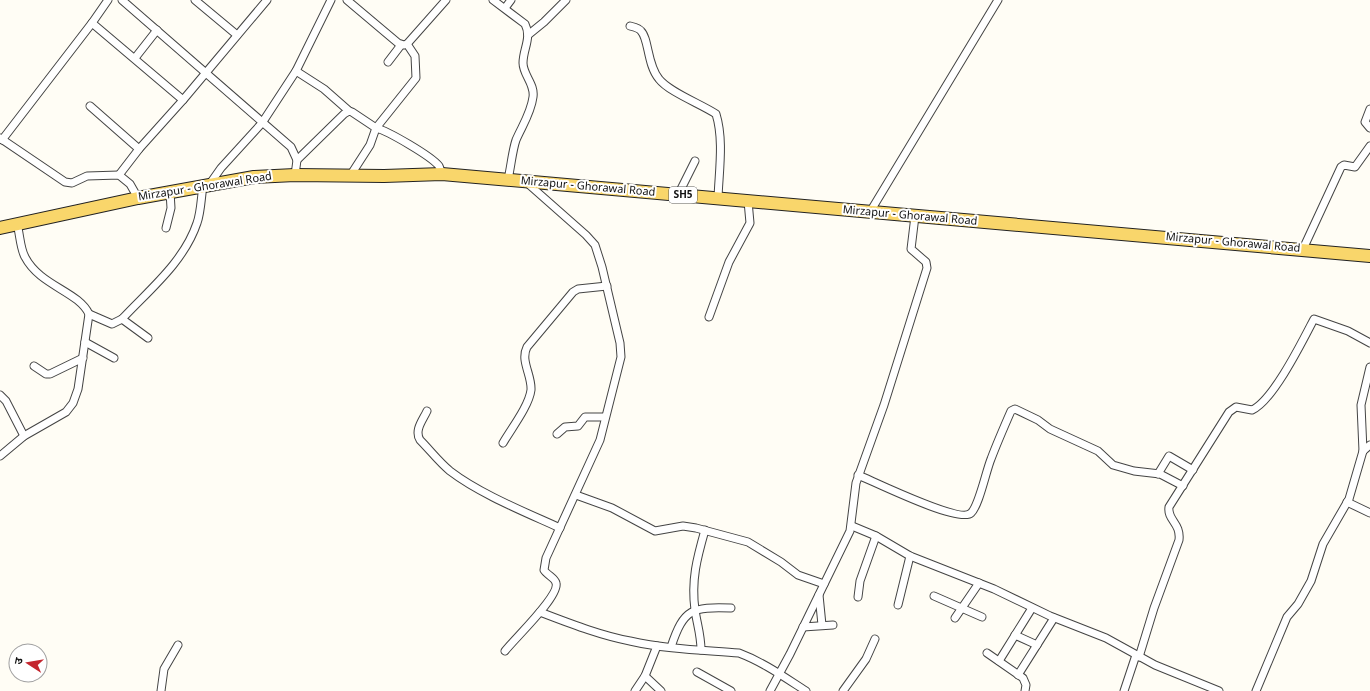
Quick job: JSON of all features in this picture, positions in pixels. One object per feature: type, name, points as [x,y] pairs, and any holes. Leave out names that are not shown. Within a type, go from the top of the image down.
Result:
[{"type":"main road","name":"Mirzapur - Ghorawal Road","points":[[0,228],[138,198],[254,177],[295,175],[350,176],[442,174],[1370,256]]},
{"type":"street","points":[[108,0],[92,23],[1,139],[68,183],[87,176],[119,175],[130,184],[138,198]]},
{"type":"street","points":[[122,0],[291,147],[297,160],[295,175]]},
{"type":"street","points":[[195,0],[237,35]]},
{"type":"street","points":[[119,175],[139,149],[183,100],[267,0]]},
{"type":"street","points":[[88,314],[112,324],[122,319],[178,260],[189,245],[198,222],[206,186],[262,123],[296,71],[331,0]]},
{"type":"street","points":[[347,0],[404,44],[415,56],[416,78],[376,128],[370,145],[350,176]]},
{"type":"street","points":[[388,62],[446,0]]},
{"type":"street","points":[[493,0],[525,24],[528,35],[522,64],[532,84],[534,96],[530,110],[516,141],[508,180]]},
{"type":"street","points":[[505,8],[511,0]]},
{"type":"street","points":[[528,35],[544,22],[566,0]]},
{"type":"street","points":[[870,212],[998,0]]},
{"type":"street","points":[[92,23],[183,100]]},
{"type":"street","points":[[630,26],[639,28],[643,34],[650,63],[658,79],[667,87],[716,114],[719,122],[720,160],[718,198]]},
{"type":"street","points":[[135,58],[156,30]]},
{"type":"street","points":[[296,71],[324,89],[349,112],[376,128],[390,133],[436,163],[442,174]]},
{"type":"street","points":[[90,106],[139,149]]},
{"type":"street","points":[[1370,109],[1365,122],[1370,128]]},
{"type":"street","points":[[297,160],[344,114],[349,112]]},
{"type":"street","points":[[1303,249],[1341,167],[1344,165],[1355,167],[1370,146]]},
{"type":"street","points":[[678,194],[695,161]]},
{"type":"street","points":[[504,651],[540,612],[557,585],[544,570],[546,558],[600,440],[620,357],[620,343],[607,286],[595,245],[586,234],[525,182]]},
{"type":"street","points":[[166,228],[170,208],[170,192]]},
{"type":"street","points":[[709,317],[729,262],[750,223],[748,201]]},
{"type":"street","points":[[770,691],[780,674],[852,526],[858,475],[884,405],[927,268],[926,262],[911,249],[915,216]]},
{"type":"street","points":[[0,456],[24,436],[66,412],[73,403],[78,389],[88,314],[85,307],[47,282],[35,271],[24,256],[18,224]]},
{"type":"street","points":[[503,444],[525,406],[531,391],[524,355],[527,347],[573,292],[578,289],[607,286]]},
{"type":"street","points":[[122,319],[148,338]]},
{"type":"street","points":[[1124,691],[1179,540],[1179,529],[1171,517],[1169,510],[1182,486],[1229,412],[1236,407],[1252,410],[1266,397],[1279,380],[1314,319],[1348,331],[1370,343]]},
{"type":"street","points":[[85,342],[114,358]]},
{"type":"street","points":[[34,366],[46,374],[50,374],[83,358]]},
{"type":"street","points":[[1256,691],[1287,617],[1298,604],[1312,581],[1323,544],[1347,502],[1363,451],[1361,405],[1370,367]]},
{"type":"street","points":[[0,394],[6,402],[24,436]]},
{"type":"street","points":[[858,475],[939,510],[955,515],[968,515],[972,513],[976,505],[991,460],[1013,409],[1038,420],[1053,431],[1098,451],[1113,466],[1134,471],[1158,474],[1182,486]]},
{"type":"street","points":[[427,410],[418,429],[417,436],[450,470],[465,481],[516,508],[560,528]]},
{"type":"street","points":[[556,434],[565,427],[578,426],[585,417],[605,418]]},
{"type":"street","points":[[1363,451],[1370,445]]},
{"type":"street","points":[[1158,474],[1169,456],[1193,470]]},
{"type":"street","points":[[576,495],[612,508],[655,531],[683,526],[705,530],[748,542],[781,562],[798,575],[824,584]]},
{"type":"street","points":[[1347,502],[1370,513]]},
{"type":"street","points":[[852,526],[876,536],[910,556],[979,583],[1054,618],[1106,638],[1138,656],[1219,691]]},
{"type":"street","points":[[701,650],[700,632],[695,610],[694,571],[705,530]]},
{"type":"street","points":[[858,597],[860,582],[876,536]]},
{"type":"street","points":[[898,604],[910,556]]},
{"type":"street","points":[[955,618],[979,583]]},
{"type":"street","points":[[818,595],[822,610],[822,625]]},
{"type":"street","points":[[934,596],[963,607],[982,617]]},
{"type":"street","points":[[671,647],[682,620],[695,610],[705,607],[731,608]]},
{"type":"street","points":[[999,661],[1032,608]]},
{"type":"street","points":[[540,612],[608,636],[657,646],[739,653],[780,674],[806,691]]},
{"type":"street","points":[[1018,675],[1054,618]]},
{"type":"street","points":[[803,627],[833,625]]},
{"type":"street","points":[[1015,635],[1037,645]]},
{"type":"street","points":[[843,691],[866,659],[875,639]]},
{"type":"street","points":[[161,691],[164,669],[178,645]]},
{"type":"street","points":[[635,691],[644,676],[657,646]]},
{"type":"street","points":[[987,653],[1026,682],[1025,691]]},
{"type":"street","points":[[697,672],[731,691]]},
{"type":"street","points":[[644,676],[661,691]]}]
